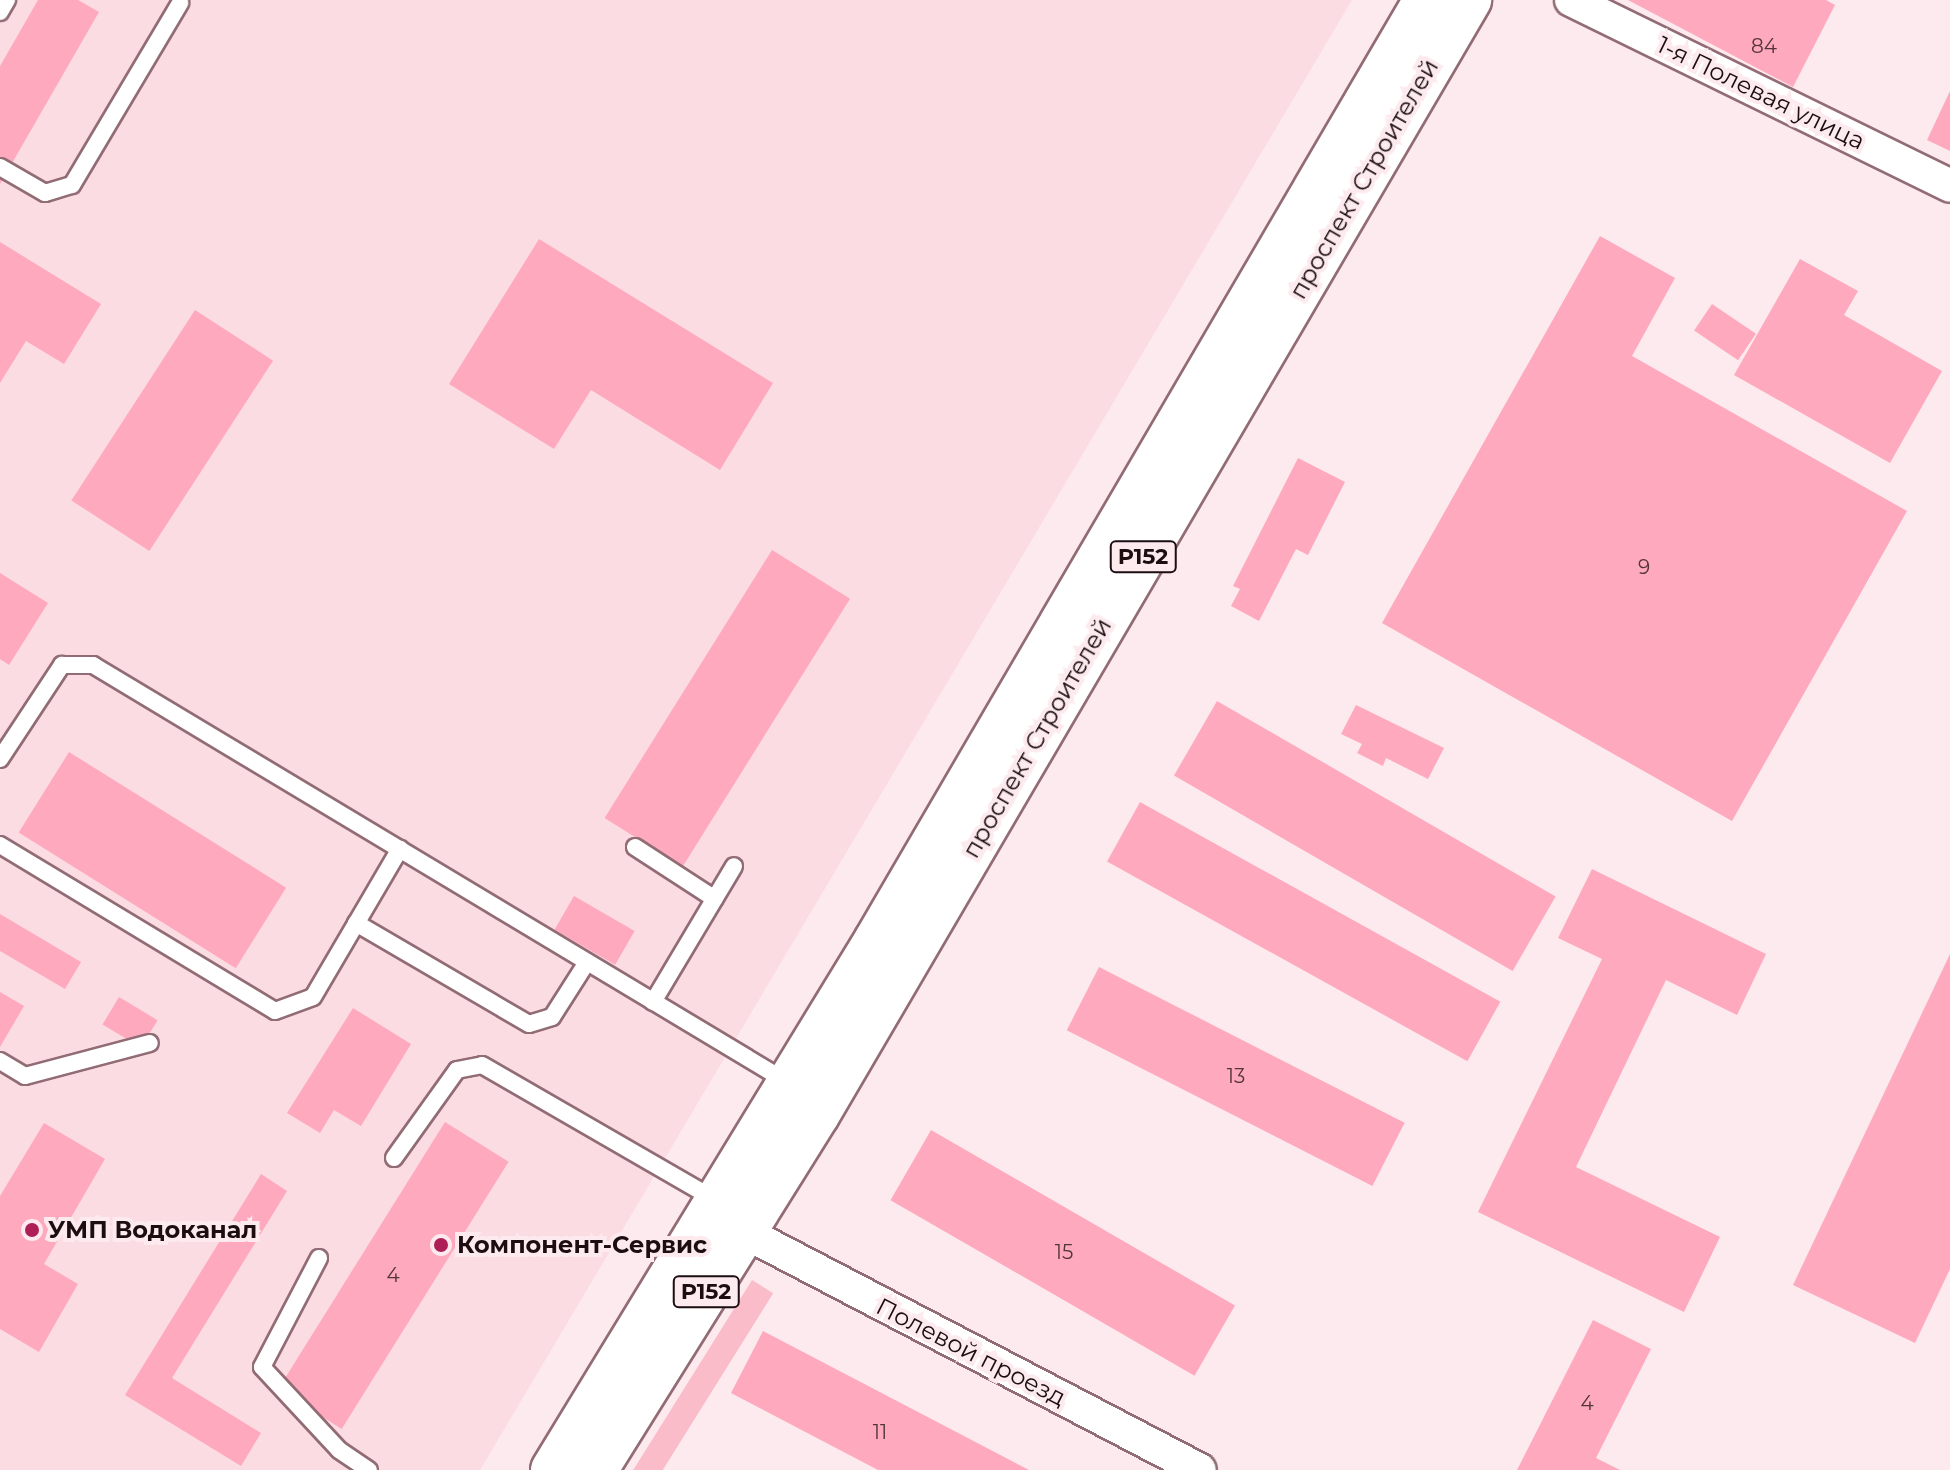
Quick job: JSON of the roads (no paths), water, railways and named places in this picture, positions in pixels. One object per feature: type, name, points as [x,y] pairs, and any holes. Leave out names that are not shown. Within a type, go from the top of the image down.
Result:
[{"type":"main road","name":"проспект Строителей","points":[[553,1470],[732,1217],[790,1084],[1426,0]]},
{"type":"main road","name":"проспект Строителей","points":[[595,1470],[732,1217],[1469,0]]},
{"type":"street","name":"1-я Полевая улица","points":[[1571,0],[1950,186]]},
{"type":"street","name":"Полевой проезд","points":[[732,1217],[1200,1470]]},
{"type":"lane","points":[[0,12],[7,0]]},
{"type":"lane","points":[[0,167],[45,193],[72,185],[180,3]]},
{"type":"lane","points":[[0,759],[62,665],[93,665],[790,1084]]},
{"type":"lane","points":[[0,845],[275,1011],[313,997],[400,849]]},
{"type":"lane","points":[[635,847],[715,899]]},
{"type":"lane","points":[[653,1002],[734,866]]},
{"type":"lane","points":[[356,923],[529,1024],[552,1017],[587,962]]},
{"type":"lane","points":[[0,1061],[25,1076],[150,1043]]},
{"type":"lane","points":[[394,1158],[457,1070],[482,1065],[732,1217]]},
{"type":"lane","points":[[319,1258],[262,1367],[339,1450],[369,1470]]},
{"type":"place","name":"УМП Водоканал","points":[[32,1230]]},
{"type":"place","name":"Компонент-Сервис","points":[[441,1245]]}]
